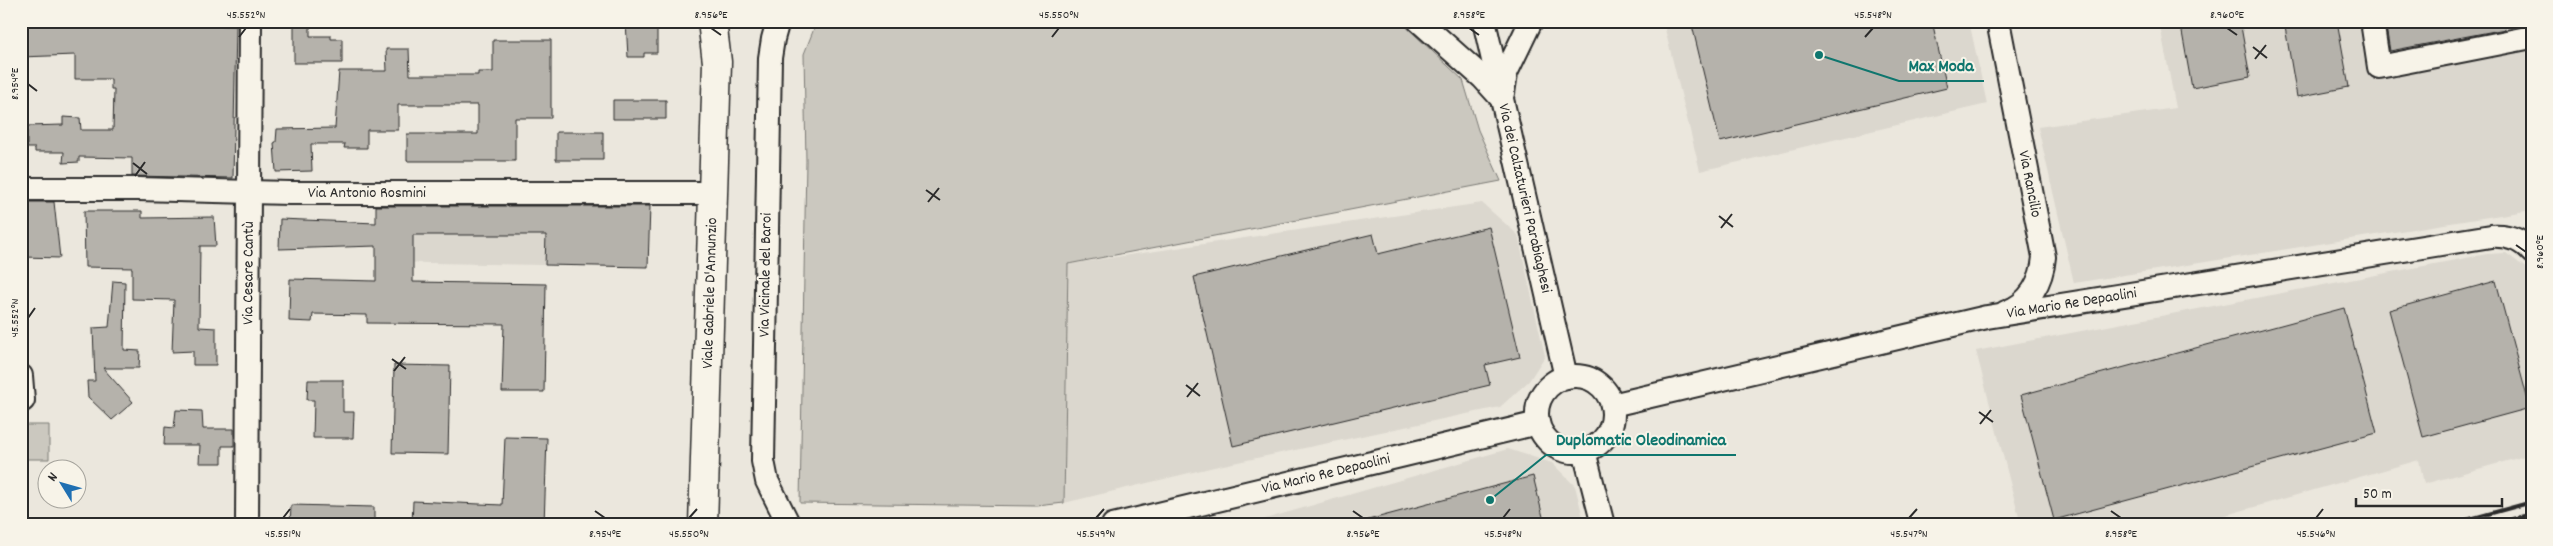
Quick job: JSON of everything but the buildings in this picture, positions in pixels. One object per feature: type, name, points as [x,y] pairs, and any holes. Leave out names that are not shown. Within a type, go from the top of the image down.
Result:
[{"type":"main road","name":"Viale Gabriele D'Annunzio","points":[[703,525],[717,62],[712,21]]},
{"type":"main road","name":"Viale Gabriele D'Annunzio","points":[[717,62],[730,21]]},
{"type":"street","name":"Via Cesare Cantù","points":[[247,525],[250,21]]},
{"type":"street","name":"Via Vicinale del Baroi","points":[[778,21],[770,58],[763,461],[767,481],[789,525]]},
{"type":"street","points":[[1419,21],[1483,78],[1502,99]]},
{"type":"street","name":"Via dei Calzaturieri Parabiaghesi","points":[[1484,21],[1566,377]]},
{"type":"street","points":[[1502,99],[1506,73],[1531,21]]},
{"type":"street","name":"Via Rancilio","points":[[1987,318],[2010,311],[2028,298],[2040,279],[2044,257],[1998,21]]},
{"type":"street","points":[[2372,21],[2379,67],[2532,37]]},
{"type":"street","name":"Via Antonio Rosmini","points":[[21,189],[712,193]]},
{"type":"street","name":"Via Mario Re Depaolini","points":[[1612,405],[1987,318],[2491,236],[2512,238],[2522,242],[2532,252]]},
{"type":"street","points":[[21,376],[23,400]]},
{"type":"street","points":[[1581,376],[1595,382],[1606,392],[1612,405],[1612,420],[1607,434],[1597,445],[1584,451],[1569,452],[1555,447],[1544,437],[1538,423],[1537,408],[1542,394],[1552,383],[1566,377],[1581,376]]},
{"type":"street","name":"Via Mario Re Depaolini","points":[[1113,525],[1538,423]]},
{"type":"street","points":[[1584,451],[1603,525]]},
{"type":"shaded area","points":[[817,21],[1400,21],[1463,80],[1478,130],[1501,181],[1068,264],[1064,503],[1037,506],[800,503],[806,161],[804,54]]},
{"type":"shaded area","points":[[1663,21],[1969,21],[1987,104],[1700,171]]},
{"type":"shaded area","points":[[2159,21],[2532,21],[2532,210],[2074,283],[2038,127],[2176,108]]},
{"type":"shaded area","points":[[650,194],[648,267],[376,262],[376,201]]},
{"type":"shaded area","points":[[1482,203],[1518,235],[1545,356],[1529,381],[1500,407],[1214,467],[1064,503],[1068,264]]},
{"type":"shaded area","points":[[2506,253],[2527,269],[2532,288],[2532,454],[2424,484],[2419,460],[2191,525],[2021,525],[1976,351],[2487,254]]},
{"type":"shaded area","points":[[21,425],[49,425],[49,458],[21,459]]},
{"type":"shaded area","points":[[1508,449],[1552,463],[1575,486],[1585,525],[1244,525]]},
{"type":"railway","points":[[2448,525],[2532,502]]},
{"type":"railway","points":[[2489,525],[2532,514]]},
{"type":"place","name":"Max Moda","points":[[1819,55]]},
{"type":"place","name":"Duplomatic Oleodinamica","points":[[1490,500]]}]
